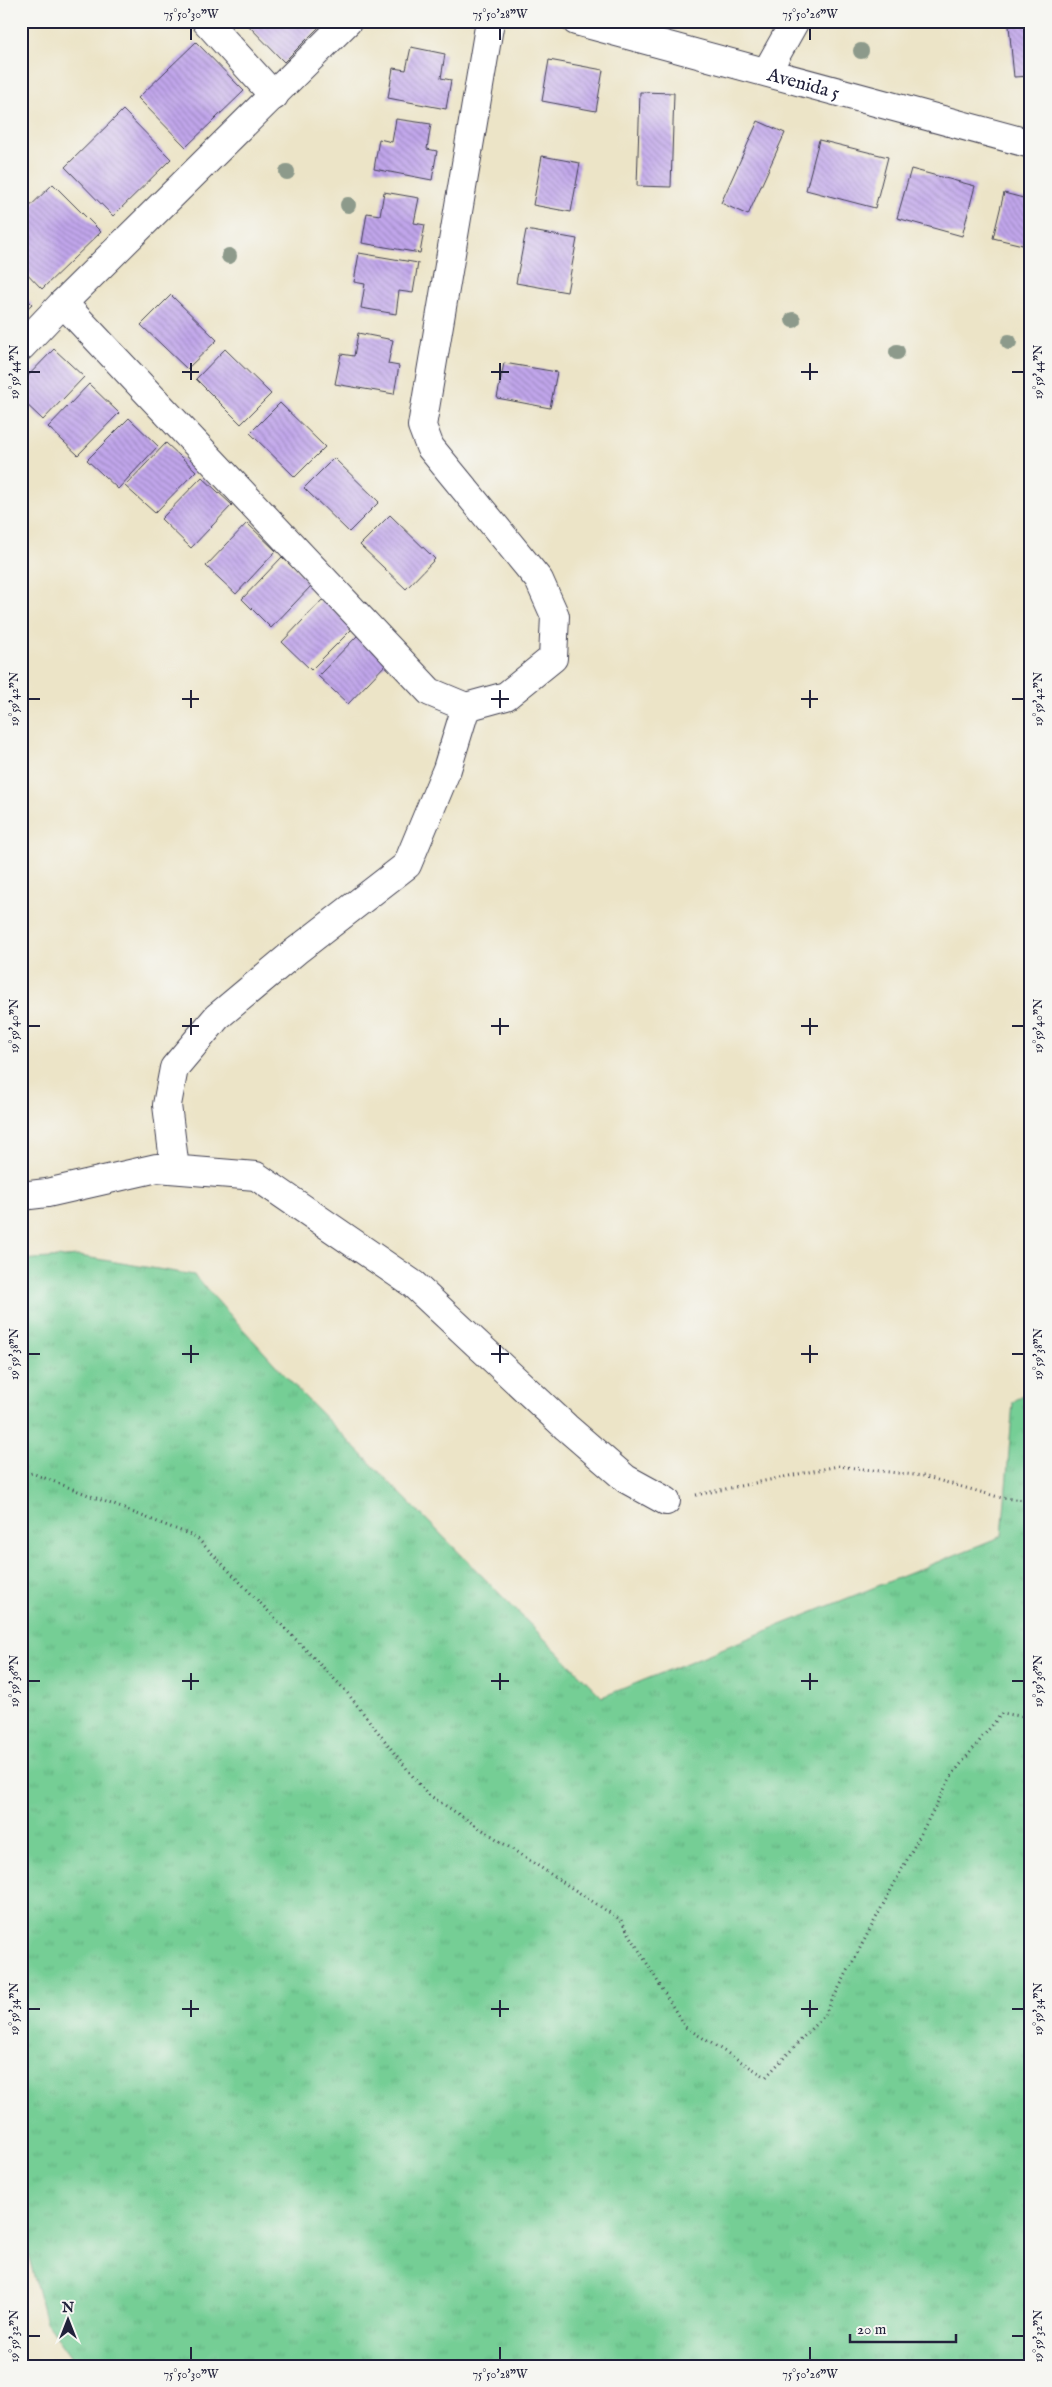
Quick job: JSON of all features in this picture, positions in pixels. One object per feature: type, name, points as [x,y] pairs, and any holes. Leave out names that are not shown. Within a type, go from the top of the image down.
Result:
[{"type":"street","points":[[206,21],[274,96]]},
{"type":"street","points":[[21,348],[63,303],[348,21]]},
{"type":"street","points":[[63,303],[430,692],[466,707],[506,696],[553,658],[555,616],[539,580],[430,447],[422,426],[490,21]]},
{"type":"street","name":"Avenida 5","points":[[576,21],[767,71],[1031,144]]},
{"type":"street","points":[[767,71],[795,21]]},
{"type":"street","points":[[175,1169],[167,1105],[174,1068],[217,1017],[296,951],[407,865],[447,769],[466,707]]},
{"type":"street","points":[[21,1196],[47,1193],[156,1168],[256,1176],[413,1284],[566,1428],[626,1479],[666,1501]]},
{"type":"path","points":[[666,1501],[838,1466],[923,1476],[1002,1498],[1024,1500]]},
{"type":"path","points":[[21,1476],[32,1473],[196,1537],[345,1690],[426,1793],[621,1920],[685,2027],[766,2077],[825,2014],[952,1775],[1002,1713],[1031,1718]]},
{"type":"green space","points":[[79,1256],[194,1275],[301,1393],[602,1697],[1002,1536],[1013,1402],[1031,1389],[1031,2366],[78,2366],[46,2322],[21,2227],[21,1928],[24,1924],[21,1836],[21,1260]]},
{"type":"building","points":[[244,21],[325,21],[284,62]]},
{"type":"building","points":[[1031,24],[1031,76],[1014,77],[1009,26]]},
{"type":"building","points":[[196,42],[244,91],[186,147],[138,98]]},
{"type":"building","points":[[411,47],[445,54],[441,78],[451,80],[446,109],[388,98],[393,68],[406,70]]},
{"type":"building","points":[[549,60],[603,70],[596,111],[542,101]]},
{"type":"building","points":[[640,92],[674,93],[671,187],[637,186]]},
{"type":"building","points":[[123,110],[171,159],[113,216],[65,167]]},
{"type":"building","points":[[396,119],[431,124],[427,149],[437,151],[432,180],[374,169],[379,139],[392,142]]},
{"type":"building","points":[[758,121],[785,133],[748,215],[721,203]]},
{"type":"building","points":[[819,140],[888,157],[875,208],[806,190]]},
{"type":"building","points":[[542,156],[580,163],[571,212],[533,205]]},
{"type":"building","points":[[911,169],[975,186],[962,236],[897,218]]},
{"type":"building","points":[[53,184],[101,232],[42,289],[21,267],[21,215]]},
{"type":"building","points":[[384,192],[419,198],[414,223],[425,225],[420,253],[362,243],[367,213],[380,215]]},
{"type":"building","points":[[1004,193],[1031,200],[1031,247],[993,238]]},
{"type":"building","points":[[526,230],[577,239],[567,292],[516,283]]},
{"type":"building","points":[[359,253],[418,263],[413,293],[399,291],[396,314],[361,308],[365,284],[354,282]]},
{"type":"building","points":[[21,293],[32,304],[21,314]]},
{"type":"building","points":[[171,295],[217,340],[187,369],[141,325]]},
{"type":"building","points":[[358,333],[393,340],[388,364],[399,366],[394,394],[335,384],[341,354],[354,356]]},
{"type":"building","points":[[54,349],[84,377],[43,420],[21,399],[21,383]]},
{"type":"building","points":[[225,349],[271,394],[241,424],[196,379]]},
{"type":"building","points":[[504,363],[557,372],[550,408],[497,398]]},
{"type":"building","points":[[89,384],[119,413],[78,455],[48,427]]},
{"type":"building","points":[[280,403],[325,447],[295,477],[250,433]]},
{"type":"building","points":[[129,418],[158,446],[118,489],[87,460]]},
{"type":"building","points":[[166,443],[196,471],[155,513],[125,486]]},
{"type":"building","points":[[334,458],[379,502],[349,532],[304,488]]},
{"type":"building","points":[[202,477],[232,505],[191,548],[161,519]]},
{"type":"building","points":[[390,515],[435,559],[406,589],[360,545]]},
{"type":"building","points":[[247,523],[276,551],[236,594],[206,566]]},
{"type":"building","points":[[282,557],[312,585],[271,628],[242,599]]},
{"type":"building","points":[[323,599],[353,628],[311,670],[282,642]]},
{"type":"building","points":[[359,634],[388,662],[348,704],[318,676]]}]
